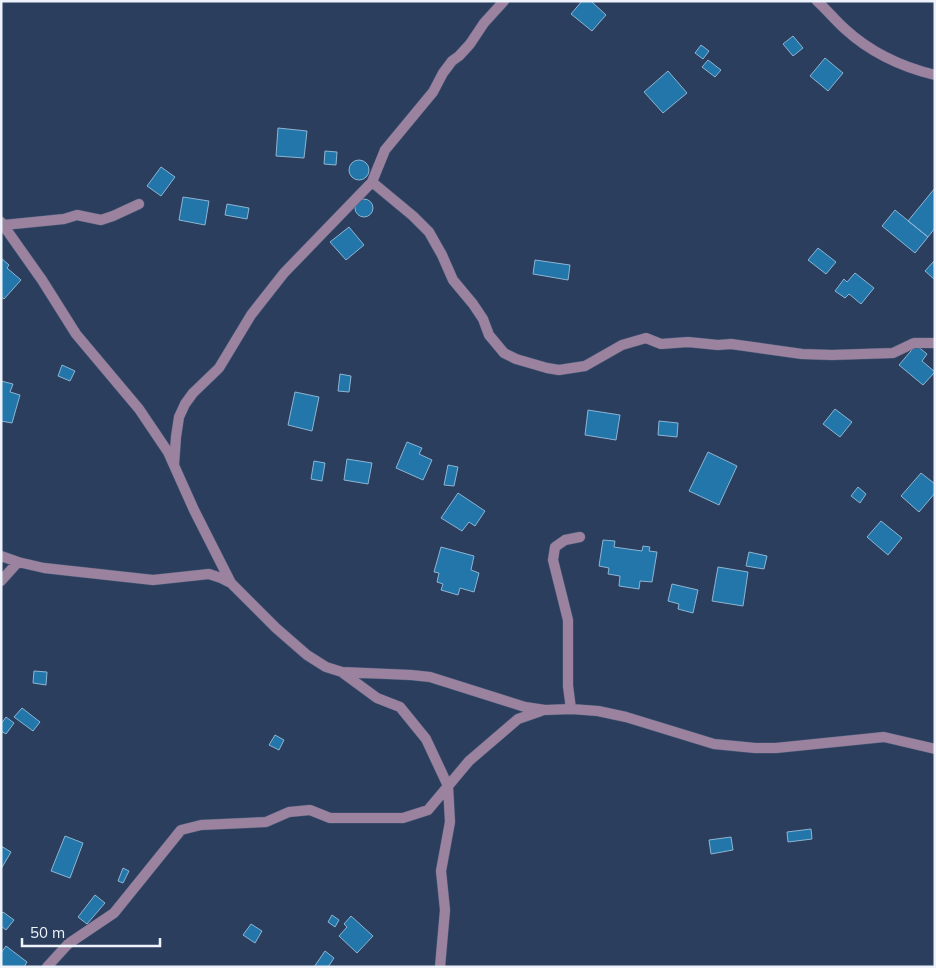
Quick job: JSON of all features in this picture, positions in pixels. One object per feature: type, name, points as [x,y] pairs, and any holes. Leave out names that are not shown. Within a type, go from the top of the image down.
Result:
[{"type":"street","points":[[174,465],[179,417],[185,404],[193,393],[219,368],[251,315],[284,273],[372,182],[385,150],[433,92],[452,61],[470,44],[484,23],[504,1]]},
{"type":"street","points":[[817,1],[846,30],[876,51],[910,69],[935,75]]},
{"type":"street","points":[[372,182],[429,232],[453,280],[473,304],[483,319],[490,335],[504,353],[516,359],[547,368],[559,370],[585,366],[622,345],[640,338],[646,338],[661,344],[688,342],[731,344],[802,354],[832,355],[893,353],[914,343],[935,343]]},
{"type":"street","points":[[2,223],[64,218],[78,215],[101,220],[139,204]]},
{"type":"street","points":[[2,223],[42,280],[76,334],[139,409],[168,452],[231,583],[276,628],[307,655],[326,667],[342,672],[411,675],[430,678],[525,707],[545,710],[598,711],[626,717],[714,744],[776,748],[884,737],[935,749]]},
{"type":"street","points":[[571,709],[568,686],[568,620],[553,560],[555,547],[565,540],[580,537]]},
{"type":"street","points":[[1,556],[44,568],[153,580],[209,574],[231,583]]},
{"type":"street","points":[[1,581],[18,562]]},
{"type":"street","points":[[342,672],[377,698],[400,707],[426,739],[448,786],[450,822],[441,871],[445,910],[440,967]]},
{"type":"street","points":[[47,967],[68,944],[114,913],[181,830],[201,824],[266,822],[289,812],[310,810],[330,818],[404,818],[428,810],[470,761],[518,719],[545,710]]},
{"type":"building","points":[[582,1],[591,1],[606,15],[592,31],[571,14]]},
{"type":"building","points":[[793,36],[803,48],[793,56],[783,44]]},
{"type":"building","points":[[701,45],[709,51],[703,59],[695,53]]},
{"type":"building","points":[[825,58],[843,73],[828,91],[810,76]]},
{"type":"building","points":[[708,60],[721,70],[715,77],[702,67]]},
{"type":"building","points":[[668,71],[687,93],[663,113],[644,92]]},
{"type":"building","points":[[278,128],[307,131],[304,158],[276,156]]},
{"type":"building","points":[[325,151],[337,152],[336,165],[324,164]]},
{"type":"building","points":[[359,160],[366,163],[369,170],[366,177],[359,180],[352,177],[349,170],[352,163]]},
{"type":"building","points":[[161,167],[175,177],[161,196],[147,186]]},
{"type":"building","points":[[935,188],[935,228],[928,237],[908,221]]},
{"type":"building","points":[[183,197],[209,201],[205,225],[179,220]]},
{"type":"building","points":[[364,199],[370,202],[373,208],[370,214],[364,217],[358,214],[355,208],[358,202]]},
{"type":"building","points":[[227,204],[249,208],[247,219],[225,215]]},
{"type":"building","points":[[895,210],[928,237],[915,253],[882,226]]},
{"type":"building","points":[[349,227],[364,245],[346,260],[330,242]]},
{"type":"building","points":[[818,248],[836,262],[826,274],[808,260]]},
{"type":"building","points":[[1,258],[9,265],[7,268],[21,280],[4,299],[1,297]]},
{"type":"building","points":[[535,260],[570,265],[568,280],[533,274]]},
{"type":"building","points":[[934,261],[935,278],[934,279],[925,271]]},
{"type":"building","points":[[855,273],[874,288],[861,304],[849,294],[845,298],[835,291],[844,279],[847,282]]},
{"type":"building","points":[[916,345],[927,354],[922,361],[935,372],[923,385],[899,365]]},
{"type":"building","points":[[62,365],[75,371],[70,381],[58,376]]},
{"type":"building","points":[[340,374],[351,376],[349,392],[338,391]]},
{"type":"building","points":[[1,381],[13,384],[10,392],[20,395],[12,423],[1,421]]},
{"type":"building","points":[[295,392],[319,397],[312,431],[288,425]]},
{"type":"building","points":[[835,409],[852,422],[840,437],[823,424]]},
{"type":"building","points":[[588,410],[620,415],[616,440],[585,435]]},
{"type":"building","points":[[659,421],[678,423],[677,437],[658,435]]},
{"type":"building","points":[[407,442],[422,448],[419,454],[432,460],[423,480],[396,468]]},
{"type":"building","points":[[708,452],[737,466],[719,505],[689,491]]},
{"type":"building","points":[[347,459],[372,463],[368,484],[344,480]]},
{"type":"building","points":[[314,461],[325,463],[322,481],[311,479]]},
{"type":"building","points":[[448,465],[458,467],[454,486],[444,485]]},
{"type":"building","points":[[921,473],[935,484],[935,493],[919,512],[901,496]]},
{"type":"building","points":[[858,487],[866,494],[860,503],[851,496]]},
{"type":"building","points":[[458,493],[485,511],[475,526],[469,522],[462,531],[441,518]]},
{"type":"building","points":[[881,521],[902,538],[888,555],[867,537]]},
{"type":"building","points":[[603,540],[615,541],[614,547],[642,551],[643,546],[650,547],[649,551],[657,552],[652,582],[640,581],[639,589],[619,586],[620,576],[608,574],[609,568],[599,566]]},
{"type":"building","points":[[441,547],[474,556],[471,570],[479,573],[474,592],[460,588],[458,595],[441,590],[443,584],[437,582],[439,573],[434,572]]},
{"type":"building","points":[[749,552],[767,556],[764,569],[746,566]]},
{"type":"building","points":[[718,567],[748,572],[743,606],[712,601]]},
{"type":"building","points":[[672,584],[698,590],[693,613],[678,609],[679,604],[668,601]]},
{"type":"building","points":[[34,671],[47,672],[46,685],[33,683]]},
{"type":"building","points":[[22,708],[40,722],[33,731],[14,717]]},
{"type":"building","points":[[6,717],[14,723],[6,734],[1,731],[1,724]]},
{"type":"building","points":[[275,735],[284,740],[279,750],[269,745]]},
{"type":"building","points":[[811,829],[812,839],[788,842],[787,832]]},
{"type":"building","points":[[65,836],[83,843],[70,878],[51,871]]},
{"type":"building","points":[[731,837],[733,850],[711,854],[709,840]]},
{"type":"building","points":[[1,846],[11,852],[1,869]]},
{"type":"building","points":[[123,868],[129,871],[123,883],[118,881]]},
{"type":"building","points":[[95,895],[105,903],[87,924],[78,917]]},
{"type":"building","points":[[3,912],[14,920],[6,930],[1,926],[1,914]]},
{"type":"building","points":[[332,915],[339,920],[335,927],[328,922]]},
{"type":"building","points":[[351,916],[373,936],[357,953],[339,936],[347,927],[344,924]]},
{"type":"building","points":[[251,924],[262,931],[255,943],[243,935]]},
{"type":"building","points":[[6,946],[27,962],[24,967],[1,967],[1,953]]},
{"type":"building","points":[[325,951],[334,958],[328,967],[314,967]]}]
